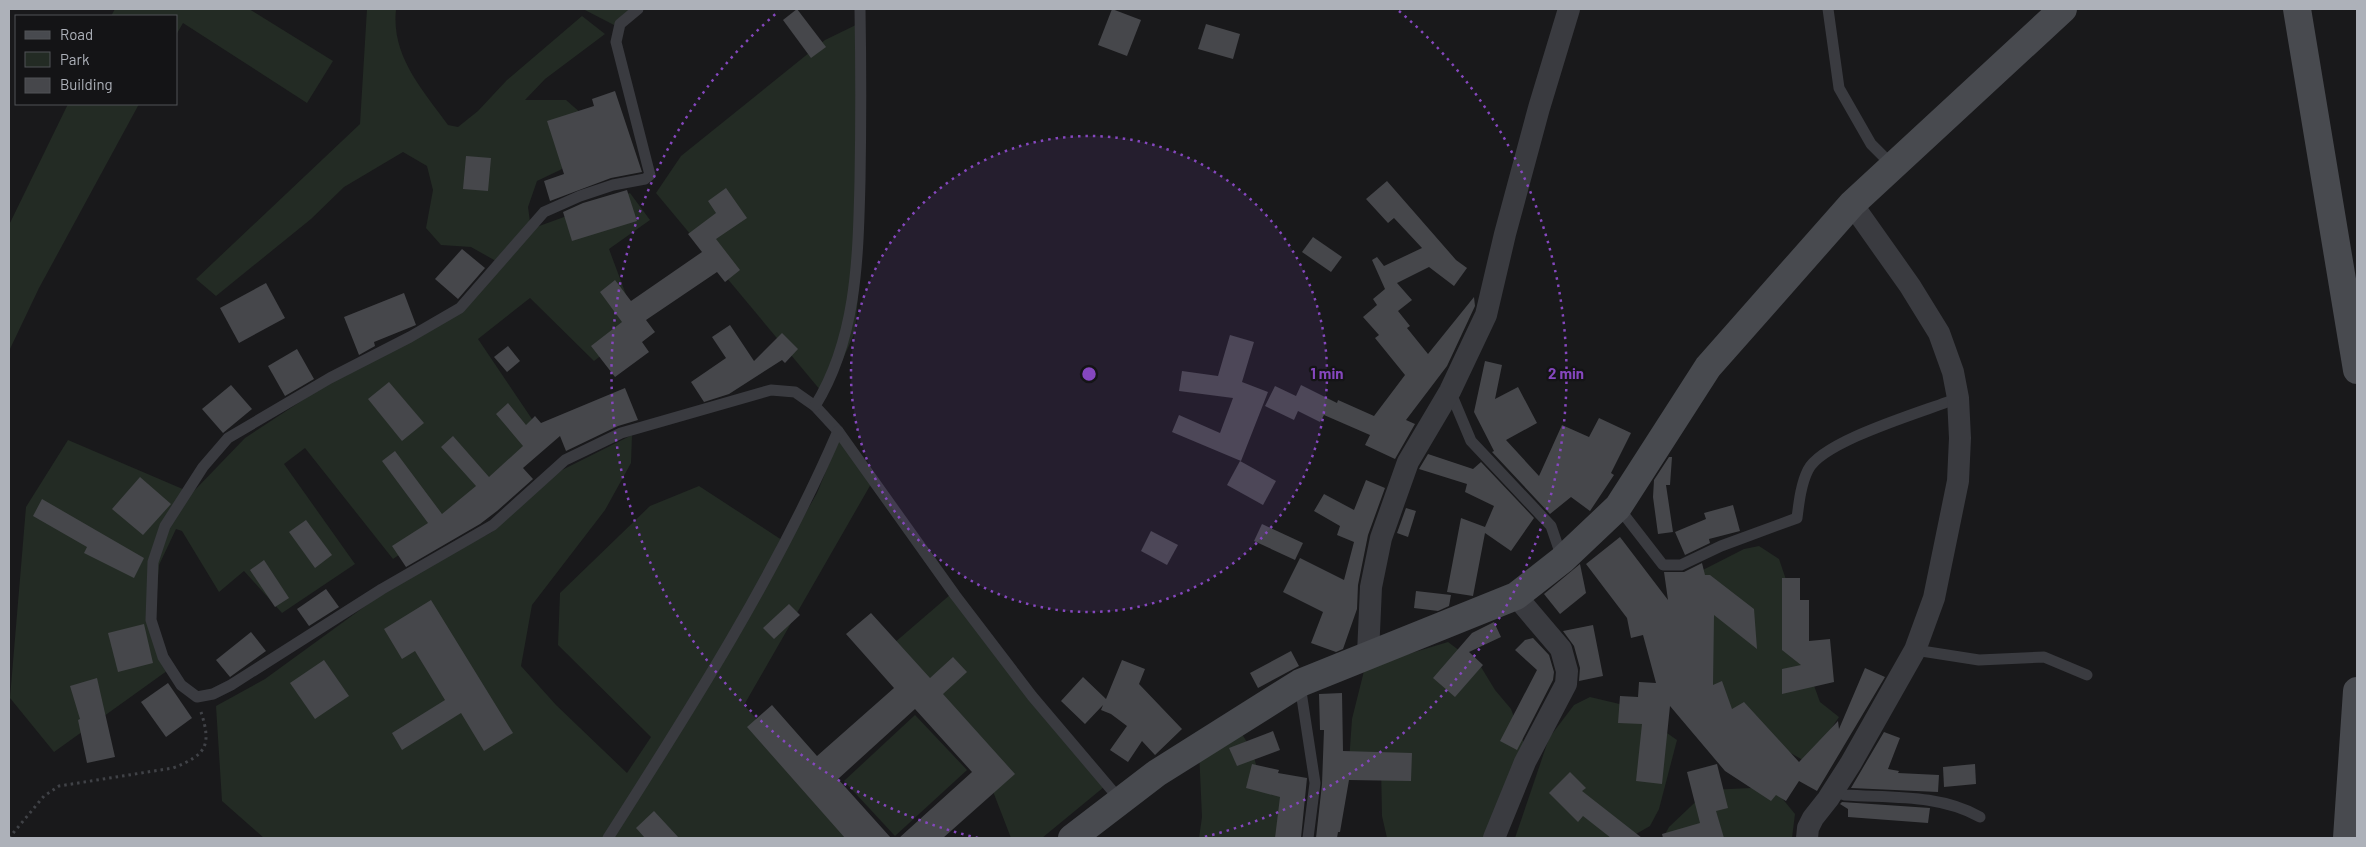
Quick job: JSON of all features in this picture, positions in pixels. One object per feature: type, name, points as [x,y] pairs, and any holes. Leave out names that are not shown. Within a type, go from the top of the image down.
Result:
[{"type":"street","points":[[1368,654],[1371,587],[1381,538],[1408,462],[1450,391],[1486,315],[1505,234],[1539,108],[1569,9]]},
{"type":"street","points":[[1072,838],[1157,772],[1300,683],[1516,596],[1562,560],[1618,507],[1708,367],[1852,204],[2062,9]]},
{"type":"street","points":[[2297,9],[2357,370]]},
{"type":"street","points":[[1807,838],[1808,828],[1813,818],[1833,791],[1915,650],[1934,598],[1958,481],[1960,438],[1958,398],[1953,372],[1939,333],[1910,286],[1852,204]]},
{"type":"street","points":[[1494,838],[1525,762],[1566,684],[1567,671],[1561,650],[1516,596]]},
{"type":"street","points":[[2347,838],[2354,810],[2357,691]]},
{"type":"lane","points":[[638,9],[620,24],[616,42],[650,175],[645,179],[613,185],[580,196],[544,212],[460,308],[410,338],[330,378],[228,438],[203,467],[180,500],[165,526],[153,562],[151,620],[163,657],[180,685],[197,697],[213,694],[231,685],[382,589],[493,525],[543,477],[565,460],[621,433],[771,390],[795,392],[815,406],[838,431],[955,595],[1032,696],[1121,801]]},
{"type":"lane","points":[[815,406],[826,388],[847,332],[858,260],[862,117],[860,9]]},
{"type":"lane","points":[[1828,9],[1839,88],[1871,144],[1892,165]]},
{"type":"lane","points":[[1450,391],[1470,441],[1551,526],[1562,560]]},
{"type":"lane","points":[[1618,507],[1662,566],[1681,565],[1720,546],[1797,518],[1808,469],[1818,457],[1877,426],[1918,414],[1958,398]]},
{"type":"lane","points":[[608,838],[706,681],[810,496],[838,431]]},
{"type":"lane","points":[[1915,650],[1979,660],[2044,657],[2087,675]]},
{"type":"lane","points":[[1300,683],[1315,782],[1308,838]]},
{"type":"lane","points":[[1833,791],[1845,795],[1945,803],[1980,817]]},
{"type":"path","points":[[9,838],[44,796],[59,786],[173,768],[191,761],[201,753],[207,744],[207,729],[197,697]]},
{"type":"green space","points":[[115,9],[249,9],[333,61],[307,103],[183,23],[178,32],[178,15],[112,15]]},
{"type":"green space","points":[[367,9],[396,9],[398,42],[410,71],[448,125],[458,127],[478,111],[507,80],[582,16],[605,34],[545,79],[525,100],[566,100],[582,114],[590,149],[560,170],[537,181],[528,207],[531,229],[630,193],[650,220],[609,249],[638,327],[594,361],[530,298],[478,339],[538,428],[511,479],[393,559],[305,448],[284,464],[355,564],[282,613],[244,571],[219,592],[182,531],[176,529],[159,565],[155,621],[171,668],[54,752],[10,698],[26,507],[68,440],[192,493],[245,438],[335,379],[414,340],[503,265],[471,247],[441,245],[426,228],[433,190],[427,166],[403,152],[344,187],[311,219],[216,296],[196,279],[360,124]]},
{"type":"green space","points":[[583,9],[633,9],[614,25]]},
{"type":"green space","points":[[862,22],[861,260],[855,332],[826,397],[656,193],[681,156],[825,40]]},
{"type":"green space","points":[[68,105],[138,105],[39,288],[9,351],[9,225]]},
{"type":"green space","points":[[632,435],[631,463],[605,510],[532,605],[521,666],[556,705],[627,773],[651,737],[558,645],[560,593],[650,506],[699,486],[788,544],[817,493],[839,439],[871,484],[744,705],[862,838],[264,838],[222,801],[216,706],[265,679],[401,580],[492,532],[556,473]]},
{"type":"green space","points":[[1759,546],[1779,559],[1796,609],[1808,669],[1820,702],[1839,717],[1808,763],[1773,743],[1722,701],[1701,666],[1693,575],[1744,549]]},
{"type":"green space","points":[[951,594],[1104,787],[1042,838],[1011,838],[989,781],[886,650]]},
{"type":"green space","points":[[1448,642],[1481,667],[1495,690],[1511,709],[1525,746],[1488,838],[1387,838],[1382,816],[1381,766],[1349,762],[1352,719],[1365,667]]},
{"type":"green space","points":[[1590,697],[1628,706],[1677,740],[1659,809],[1650,826],[1629,838],[1515,838],[1549,738],[1574,705]]},
{"type":"green space","points":[[915,715],[967,770],[895,836],[844,781]]},
{"type":"green space","points":[[1240,731],[1252,750],[1260,779],[1294,788],[1286,838],[1199,838],[1202,817],[1199,750]]},
{"type":"green space","points":[[1773,787],[1795,814],[1792,838],[1663,838],[1669,827],[1708,790]]},
{"type":"building","points":[[797,9],[826,47],[811,58],[783,20]]},
{"type":"building","points":[[1112,9],[1141,20],[1127,56],[1098,45]]},
{"type":"building","points":[[1206,24],[1240,34],[1233,59],[1198,49]]},
{"type":"building","points":[[615,91],[642,172],[611,178],[550,201],[544,181],[564,174],[547,121],[594,106],[592,99]]},
{"type":"building","points":[[466,156],[491,158],[488,191],[463,189]]},
{"type":"building","points":[[1387,181],[1456,260],[1467,268],[1454,286],[1429,267],[1397,283],[1412,300],[1398,311],[1410,326],[1407,328],[1428,354],[1474,297],[1475,306],[1447,366],[1406,420],[1415,424],[1395,459],[1365,445],[1370,435],[1324,415],[1320,422],[1298,411],[1294,420],[1265,406],[1275,386],[1296,396],[1301,385],[1337,403],[1338,400],[1374,416],[1405,375],[1375,338],[1379,335],[1363,317],[1377,305],[1373,299],[1385,289],[1372,260],[1377,257],[1384,266],[1422,248],[1394,218],[1388,223],[1366,199]]},
{"type":"building","points":[[726,188],[747,218],[716,239],[740,270],[725,282],[717,272],[646,320],[655,332],[642,342],[649,352],[615,377],[591,346],[622,322],[600,292],[615,280],[631,301],[702,252],[688,234],[716,213],[708,201]]},
{"type":"building","points":[[627,190],[637,221],[572,241],[563,212],[583,203]]},
{"type":"building","points":[[1313,237],[1342,257],[1331,272],[1302,252]]},
{"type":"building","points":[[462,249],[485,268],[458,299],[435,279]]},
{"type":"building","points":[[266,283],[285,318],[239,343],[220,308]]},
{"type":"building","points":[[404,293],[416,325],[374,342],[375,346],[359,355],[344,317]]},
{"type":"building","points":[[730,325],[754,361],[782,333],[798,349],[785,363],[782,360],[729,394],[704,402],[691,382],[726,358],[712,337]]},
{"type":"building","points":[[1230,335],[1254,342],[1242,382],[1268,392],[1241,461],[1172,432],[1179,415],[1220,433],[1233,398],[1179,391],[1182,371],[1218,376]]},
{"type":"building","points":[[508,346],[520,361],[507,372],[494,357]]},
{"type":"building","points":[[297,349],[314,379],[285,396],[268,366]]},
{"type":"building","points":[[1485,361],[1502,365],[1495,399],[1518,387],[1537,423],[1506,440],[1539,476],[1562,425],[1589,437],[1599,418],[1631,433],[1611,473],[1614,475],[1590,511],[1571,497],[1550,514],[1492,452],[1494,451],[1474,412]]},
{"type":"building","points":[[389,382],[424,423],[402,441],[368,399]]},
{"type":"building","points":[[231,385],[252,409],[223,433],[202,409]]},
{"type":"building","points":[[625,388],[638,420],[618,426],[566,451],[560,436],[523,468],[533,479],[497,511],[480,524],[406,567],[392,546],[428,523],[382,461],[395,451],[442,514],[476,486],[441,447],[453,436],[489,477],[523,446],[496,414],[508,403],[526,425],[535,416],[541,423]]},
{"type":"building","points":[[1428,454],[1473,469],[1481,462],[1534,518],[1511,551],[1485,533],[1473,596],[1447,592],[1461,518],[1485,527],[1494,506],[1465,492],[1467,484],[1419,469]]},
{"type":"building","points":[[1669,457],[1672,457],[1670,485],[1666,485],[1673,532],[1658,534],[1653,497],[1654,480]]},
{"type":"building","points":[[1240,461],[1276,481],[1263,505],[1227,485]]},
{"type":"building","points":[[140,477],[171,504],[143,535],[112,509]]},
{"type":"building","points":[[1366,480],[1385,488],[1368,535],[1358,585],[1357,609],[1343,649],[1336,652],[1311,643],[1323,612],[1283,592],[1300,558],[1344,580],[1354,542],[1337,535],[1340,526],[1314,511],[1324,494],[1354,510]]},
{"type":"building","points":[[42,499],[144,558],[134,578],[84,553],[87,547],[33,516]]},
{"type":"building","points":[[1733,505],[1740,531],[1709,539],[1710,543],[1685,555],[1675,532],[1706,519],[1704,513]]},
{"type":"building","points":[[1406,508],[1416,511],[1408,537],[1397,533]]},
{"type":"building","points":[[306,520],[332,555],[315,568],[289,532]]},
{"type":"building","points":[[1262,524],[1303,543],[1295,560],[1254,541]]},
{"type":"building","points":[[1151,531],[1178,545],[1167,565],[1141,551]]},
{"type":"building","points":[[1620,537],[1668,600],[1664,572],[1684,572],[1702,563],[1705,575],[1710,575],[1754,609],[1757,649],[1714,615],[1713,685],[1722,681],[1732,709],[1744,702],[1799,762],[1838,721],[1839,729],[1865,668],[1885,677],[1817,791],[1799,781],[1786,801],[1776,795],[1771,801],[1725,771],[1670,706],[1662,784],[1636,781],[1642,724],[1618,723],[1620,696],[1638,697],[1639,682],[1656,683],[1643,635],[1631,638],[1627,618],[1586,564]]},
{"type":"building","points":[[264,560],[289,598],[275,607],[250,570]]},
{"type":"building","points":[[1580,564],[1586,593],[1560,614],[1544,594]]},
{"type":"building","points":[[1782,578],[1800,578],[1800,600],[1809,600],[1809,641],[1830,639],[1834,682],[1782,694],[1782,669],[1801,665],[1782,650]]},
{"type":"building","points":[[326,589],[339,607],[309,626],[297,609]]},
{"type":"building","points":[[1416,591],[1451,595],[1449,606],[1438,611],[1414,608]]},
{"type":"building","points":[[431,600],[513,733],[484,751],[461,713],[402,750],[392,733],[445,700],[415,651],[402,659],[384,629]]},
{"type":"building","points":[[789,604],[800,615],[774,639],[763,628]]},
{"type":"building","points":[[871,613],[930,678],[953,657],[967,672],[943,694],[1015,774],[943,838],[899,838],[972,772],[915,709],[838,779],[891,838],[845,838],[747,727],[772,705],[817,756],[894,688],[846,634]]},
{"type":"building","points":[[1494,622],[1501,637],[1469,652],[1483,665],[1455,697],[1433,678],[1472,633]]},
{"type":"building","points":[[144,624],[153,663],[118,672],[108,633]]},
{"type":"building","points":[[1593,625],[1603,676],[1579,681],[1580,668],[1574,646],[1563,631]]},
{"type":"building","points":[[251,632],[266,651],[230,677],[216,660]]},
{"type":"building","points":[[1533,638],[1549,655],[1554,672],[1553,680],[1517,750],[1500,741],[1537,670],[1515,650],[1525,640]]},
{"type":"building","points":[[1291,651],[1299,666],[1258,688],[1250,673]]},
{"type":"building","points":[[324,660],[349,696],[315,719],[290,683]]},
{"type":"building","points":[[1122,660],[1145,669],[1139,684],[1182,729],[1155,755],[1142,741],[1128,762],[1110,750],[1127,726],[1111,714],[1101,710],[1103,705],[1085,724],[1061,701],[1083,677],[1106,699]]},
{"type":"building","points":[[97,678],[115,757],[87,763],[78,720],[80,719],[70,686]]},
{"type":"building","points":[[168,683],[192,718],[166,737],[141,702]]},
{"type":"building","points":[[1342,693],[1343,751],[1412,753],[1411,781],[1349,780],[1340,832],[1338,832],[1337,838],[1316,838],[1322,784],[1324,730],[1320,730],[1319,694]]},
{"type":"building","points":[[1273,731],[1280,750],[1237,766],[1229,748]]},
{"type":"building","points":[[1884,732],[1900,738],[1888,769],[1899,771],[1898,773],[1939,775],[1938,792],[1851,788]]},
{"type":"building","points":[[1252,764],[1279,770],[1278,773],[1307,778],[1301,838],[1275,838],[1280,797],[1246,788]]},
{"type":"building","points":[[1717,764],[1728,808],[1716,811],[1724,838],[1663,838],[1662,834],[1700,823],[1687,772]]},
{"type":"building","points":[[1975,764],[1976,784],[1944,787],[1943,767]]},
{"type":"building","points":[[1570,772],[1586,788],[1582,791],[1642,838],[1611,838],[1583,816],[1578,822],[1549,793]]},
{"type":"building","points":[[1842,802],[1930,808],[1928,823],[1848,817],[1848,809],[1840,804]]},
{"type":"building","points":[[654,811],[679,838],[645,838],[636,828]]}]
